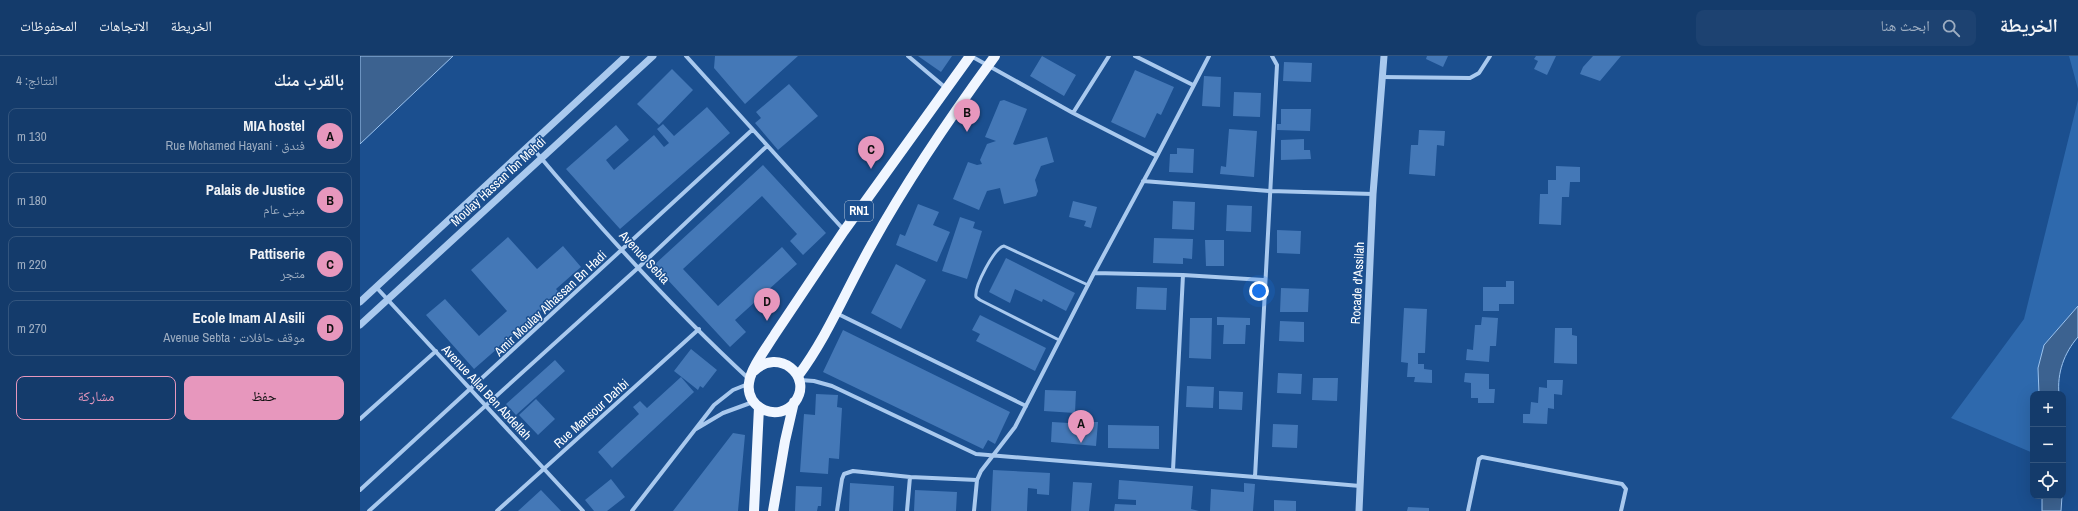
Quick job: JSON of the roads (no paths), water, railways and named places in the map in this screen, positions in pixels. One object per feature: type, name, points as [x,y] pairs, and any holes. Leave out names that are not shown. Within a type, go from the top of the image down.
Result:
[{"type":"main road","name":"RN1","points":[[750,378],[775,334],[844,231],[971,56]]},
{"type":"main road","name":"RN1","points":[[773,511],[785,441],[794,402],[799,392],[798,378],[836,313],[872,244],[908,182],[995,56]]},
{"type":"main road","points":[[794,402],[784,410],[778,412],[764,410],[756,405],[750,396],[750,378],[766,362],[781,362],[788,365],[798,378]]},
{"type":"main road","points":[[754,511],[756,405]]},
{"type":"street","name":"Moulay Hassan Ibn Mehdi","points":[[360,302],[626,56]]},
{"type":"street","name":"Moulay Hassan Ibn Mehdi","points":[[360,325],[653,56]]},
{"type":"street","points":[[686,56],[844,231]]},
{"type":"street","points":[[908,56],[947,89]]},
{"type":"street","points":[[971,56],[987,67],[1157,156]]},
{"type":"street","points":[[1073,113],[1109,56]]},
{"type":"street","points":[[1134,56],[1193,85]]},
{"type":"street","points":[[974,511],[977,480],[990,457],[1010,436],[1088,284],[1209,56]]},
{"type":"street","points":[[1255,477],[1264,280],[1277,65],[1272,56]]},
{"type":"street","name":"Rocade d'Assilah","points":[[1359,511],[1373,194],[1384,56]]},
{"type":"street","points":[[1382,77],[1470,78],[1479,73],[1490,56]]},
{"type":"street","name":"Amir Moulay Alhassan Bn Hadi","points":[[361,487],[471,389],[752,130]]},
{"type":"street","name":"Avenue Sebta","points":[[530,145],[639,267],[699,329],[750,378]]},
{"type":"street","points":[[369,511],[639,267],[767,146]]},
{"type":"street","points":[[1143,181],[1270,191],[1373,194]]},
{"type":"street","points":[[1094,273],[1183,275],[1264,280]]},
{"type":"street","points":[[1174,470],[1183,275]]},
{"type":"street","name":"Avenue Allal Ben Abdellah","points":[[376,287],[545,468],[583,511]]},
{"type":"street","points":[[836,313],[1026,406]]},
{"type":"street","name":"Rue Mansour Dahbi","points":[[497,511],[699,329]]},
{"type":"street","points":[[360,419],[436,351]]},
{"type":"street","points":[[632,511],[704,415],[724,395],[750,378]]},
{"type":"street","points":[[798,378],[832,386],[967,451],[990,457],[1174,470],[1360,486]]},
{"type":"street","points":[[694,430],[723,413],[756,405]]},
{"type":"street","points":[[1468,511],[1479,460],[1482,457],[1622,484],[1626,489],[1621,511]]},
{"type":"street","points":[[838,511],[842,479],[844,474],[853,471],[910,477],[977,480]]},
{"type":"street","points":[[907,511],[910,477]]},
{"type":"lane","points":[[1059,340],[976,297],[976,289],[996,250],[1004,246],[1088,284]]},
{"type":"place","name":"Palais de Justice","points":[[967,132]]},
{"type":"place","name":"Pattiserie","points":[[871,169]]},
{"type":"place","name":"Ecole Imam Al Asili","points":[[767,321]]},
{"type":"place","name":"MIA hostel","points":[[1081,443]]}]
